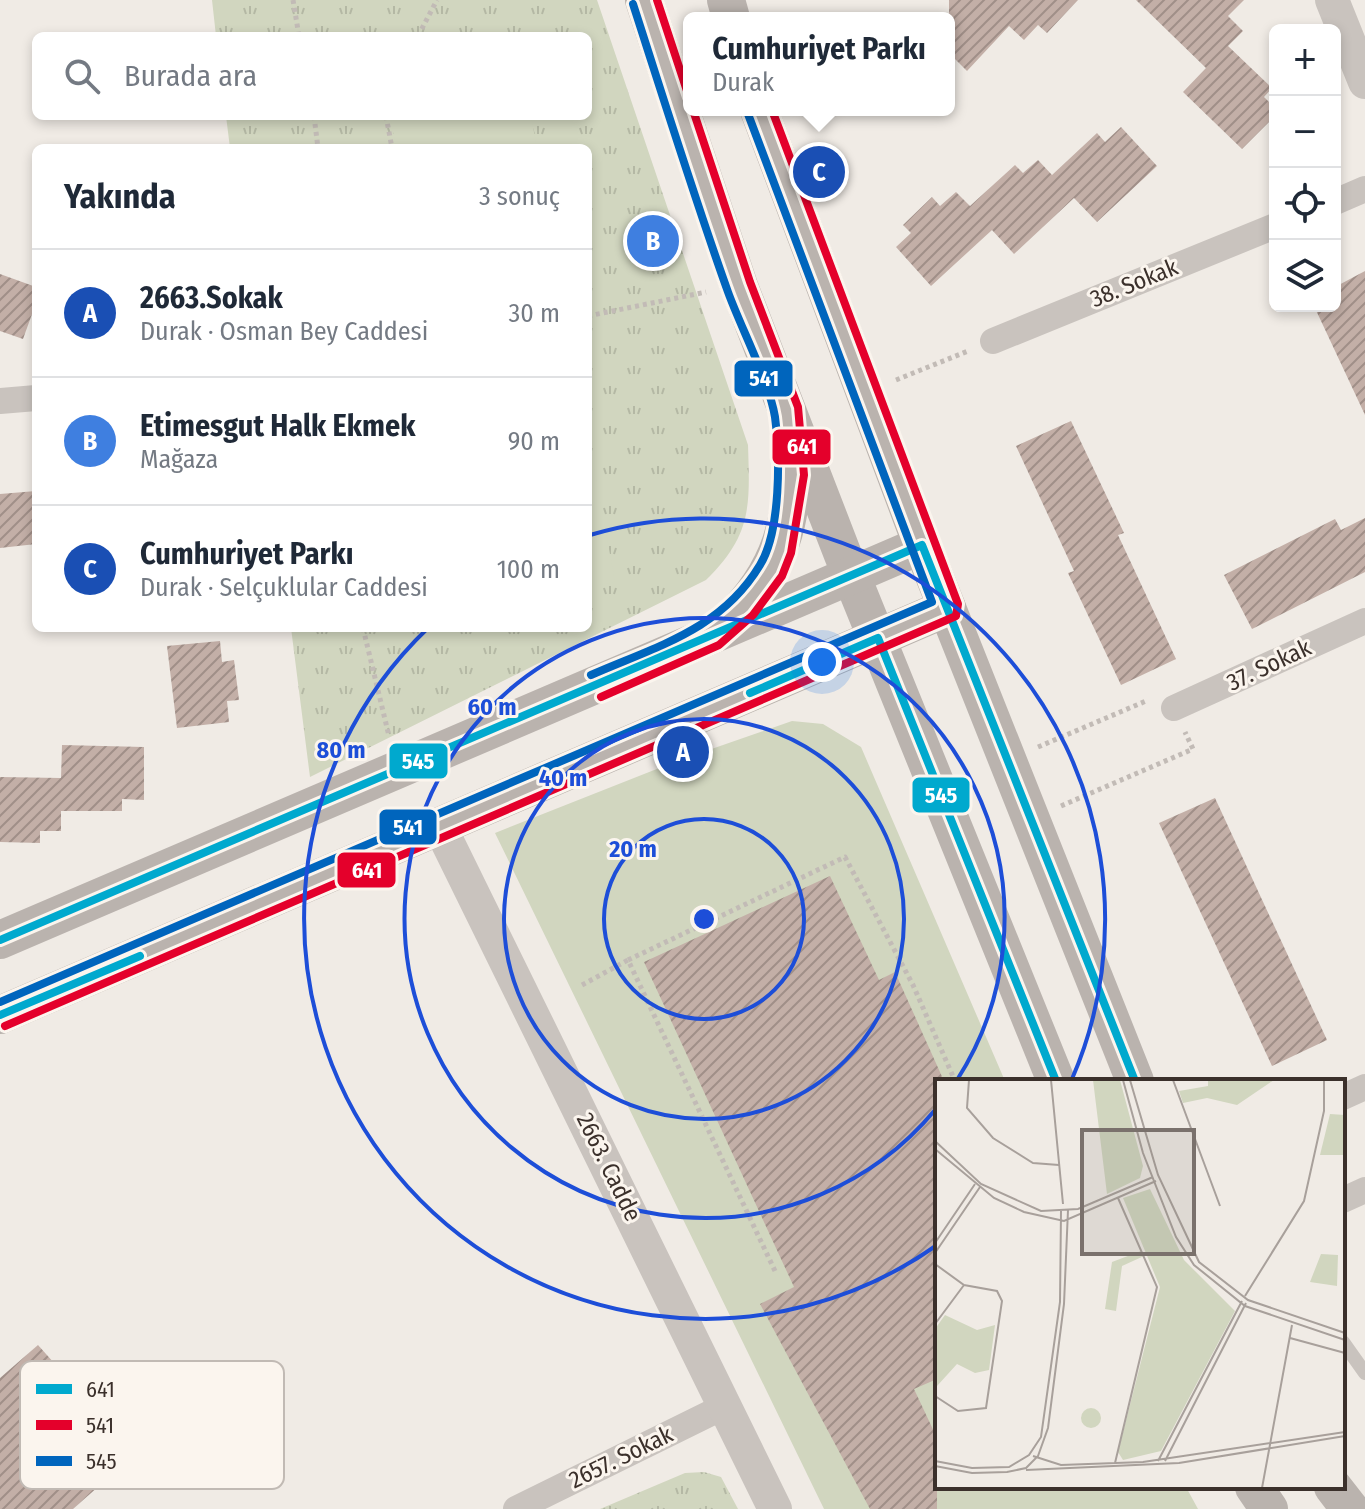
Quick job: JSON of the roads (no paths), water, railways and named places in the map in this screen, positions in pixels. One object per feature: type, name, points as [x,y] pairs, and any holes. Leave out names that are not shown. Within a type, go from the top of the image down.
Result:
[{"type":"main road","points":[[644,0],[739,286],[786,410],[1055,1079]]},
{"type":"main road","points":[[761,116],[922,545],[1134,1079]]},
{"type":"main road","points":[[713,635],[760,589],[780,549],[792,473],[786,410]]},
{"type":"main road","points":[[0,940],[922,545]]},
{"type":"main road","points":[[0,1015],[947,608]]},
{"type":"main road","points":[[1255,1489],[1269,1509]]},
{"type":"main road","points":[[1335,1489],[1350,1509]]},
{"type":"street","points":[[1332,0],[1365,82]]},
{"type":"street","points":[[1341,199],[1365,189]]},
{"type":"street","name":"38. Sokak","points":[[993,341],[1269,228]]},
{"type":"street","points":[[0,401],[32,398]]},
{"type":"street","name":"37. Sokak","points":[[1174,708],[1365,621]]},
{"type":"street","name":"2663. Cadde","points":[[440,827],[727,1405],[775,1509]]},
{"type":"street","points":[[1345,1096],[1365,1087]]},
{"type":"street","points":[[1345,1199],[1365,1190]]},
{"type":"street","name":"2657. Sokak","points":[[516,1509],[727,1405]]},
{"type":"lane","points":[[1345,1345],[1365,1373]]},
{"type":"place","name":"Cumhuriyet Parkı","points":[[819,172]]},
{"type":"place","name":"Etimesgut Halk Ekmek","points":[[653,241]]},
{"type":"place","name":"2663.Sokak","points":[[683,752]]}]
